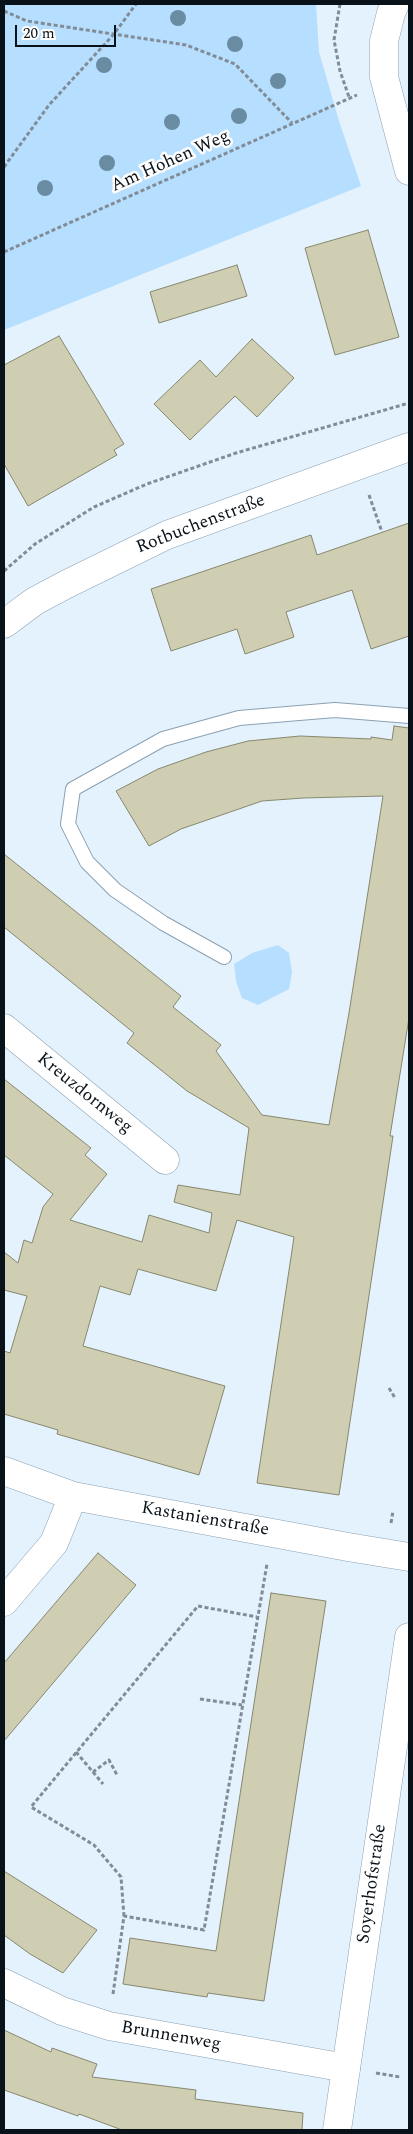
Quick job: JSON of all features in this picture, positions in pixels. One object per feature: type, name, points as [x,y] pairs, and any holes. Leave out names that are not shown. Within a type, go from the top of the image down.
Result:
[{"type":"street","points":[[395,4],[384,40],[384,77],[409,171]]},
{"type":"street","name":"Rotbuchenstraße","points":[[4,624],[35,602],[67,584],[167,535],[409,447]]},
{"type":"street","name":"Kreuzdornweg","points":[[4,1028],[165,1160]]},
{"type":"street","name":"Kastanienstraße","points":[[4,1471],[73,1496],[409,1557]]},
{"type":"street","points":[[4,1602],[54,1543],[73,1496]]},
{"type":"street","name":"Soyerhofstraße","points":[[336,2130],[409,1637]]},
{"type":"street","name":"Brunnenweg","points":[[4,1983],[62,2011],[109,2026],[346,2068]]},
{"type":"lane","points":[[224,957],[163,924],[115,890],[87,862],[68,824],[73,789],[163,740],[239,718],[335,710],[409,716]]},
{"type":"path","points":[[4,168],[49,105],[114,34],[136,4]]},
{"type":"path","name":"Am Hohen Weg","points":[[4,252],[349,97],[340,71],[334,40],[340,4]]},
{"type":"path","points":[[4,11],[27,21],[186,45],[235,64],[292,123]]},
{"type":"path","points":[[4,571],[35,544],[94,506],[147,484],[236,453],[409,403]]},
{"type":"path","points":[[376,515],[382,532]]},
{"type":"path","points":[[389,1388],[395,1398]]},
{"type":"path","points":[[124,1916],[204,1930],[265,1574]]},
{"type":"path","points":[[109,2026],[124,1916],[121,1877],[94,1846],[31,1807],[198,1606],[257,1617]]},
{"type":"path","points":[[200,1700],[242,1705]]},
{"type":"path","points":[[76,1752],[103,1784]]},
{"type":"path","points":[[93,1772],[109,1760],[117,1775]]},
{"type":"shaded area","points":[[4,4],[316,4],[319,52],[339,121],[361,186],[4,330]]},
{"type":"shaded area","points":[[278,945],[289,953],[292,972],[289,989],[258,1005],[242,998],[236,981],[234,964],[252,953]]},
{"type":"building","points":[[368,230],[399,337],[335,355],[305,248]]},
{"type":"building","points":[[237,265],[247,296],[159,323],[150,292]]},
{"type":"building","points":[[59,336],[124,444],[114,450],[117,455],[28,506],[4,464],[4,365]]},
{"type":"building","points":[[252,339],[294,378],[257,417],[235,396],[190,440],[154,404],[200,360],[216,377]]},
{"type":"building","points":[[409,523],[409,636],[371,649],[352,590],[286,612],[294,637],[245,654],[237,629],[171,651],[151,589],[311,535],[317,555]]},
{"type":"building","points":[[394,726],[409,728],[409,1018],[390,1136],[393,1136],[339,1495],[257,1483],[294,1237],[237,1220],[216,1291],[138,1269],[130,1295],[100,1286],[83,1346],[225,1386],[199,1475],[57,1434],[58,1430],[4,1414],[4,1351],[10,1353],[27,1296],[4,1290],[4,1252],[18,1263],[24,1240],[32,1243],[43,1207],[53,1194],[4,1155],[4,1079],[91,1148],[85,1155],[107,1174],[70,1220],[142,1242],[149,1215],[209,1233],[212,1213],[174,1202],[178,1185],[240,1195],[249,1128],[187,1091],[127,1043],[134,1033],[4,927],[4,854],[181,996],[173,1007],[221,1045],[216,1051],[262,1115],[329,1125],[349,1013],[383,796],[262,801],[181,829],[149,846],[116,791],[158,769],[206,752],[248,741],[300,736],[371,739],[371,737],[392,740]]},
{"type":"building","points":[[98,1553],[136,1585],[4,1741],[4,1663]]},
{"type":"building","points":[[271,1593],[326,1601],[264,2001],[208,1993],[207,1997],[123,1984],[130,1938],[216,1951]]},
{"type":"building","points":[[4,1871],[97,1930],[63,1973],[30,1954],[4,1935]]},
{"type":"building","points":[[4,2030],[51,2052],[52,2048],[97,2064],[92,2077],[196,2090],[195,2099],[303,2113],[302,2130],[122,2130],[79,2114],[78,2116],[4,2090]]}]
